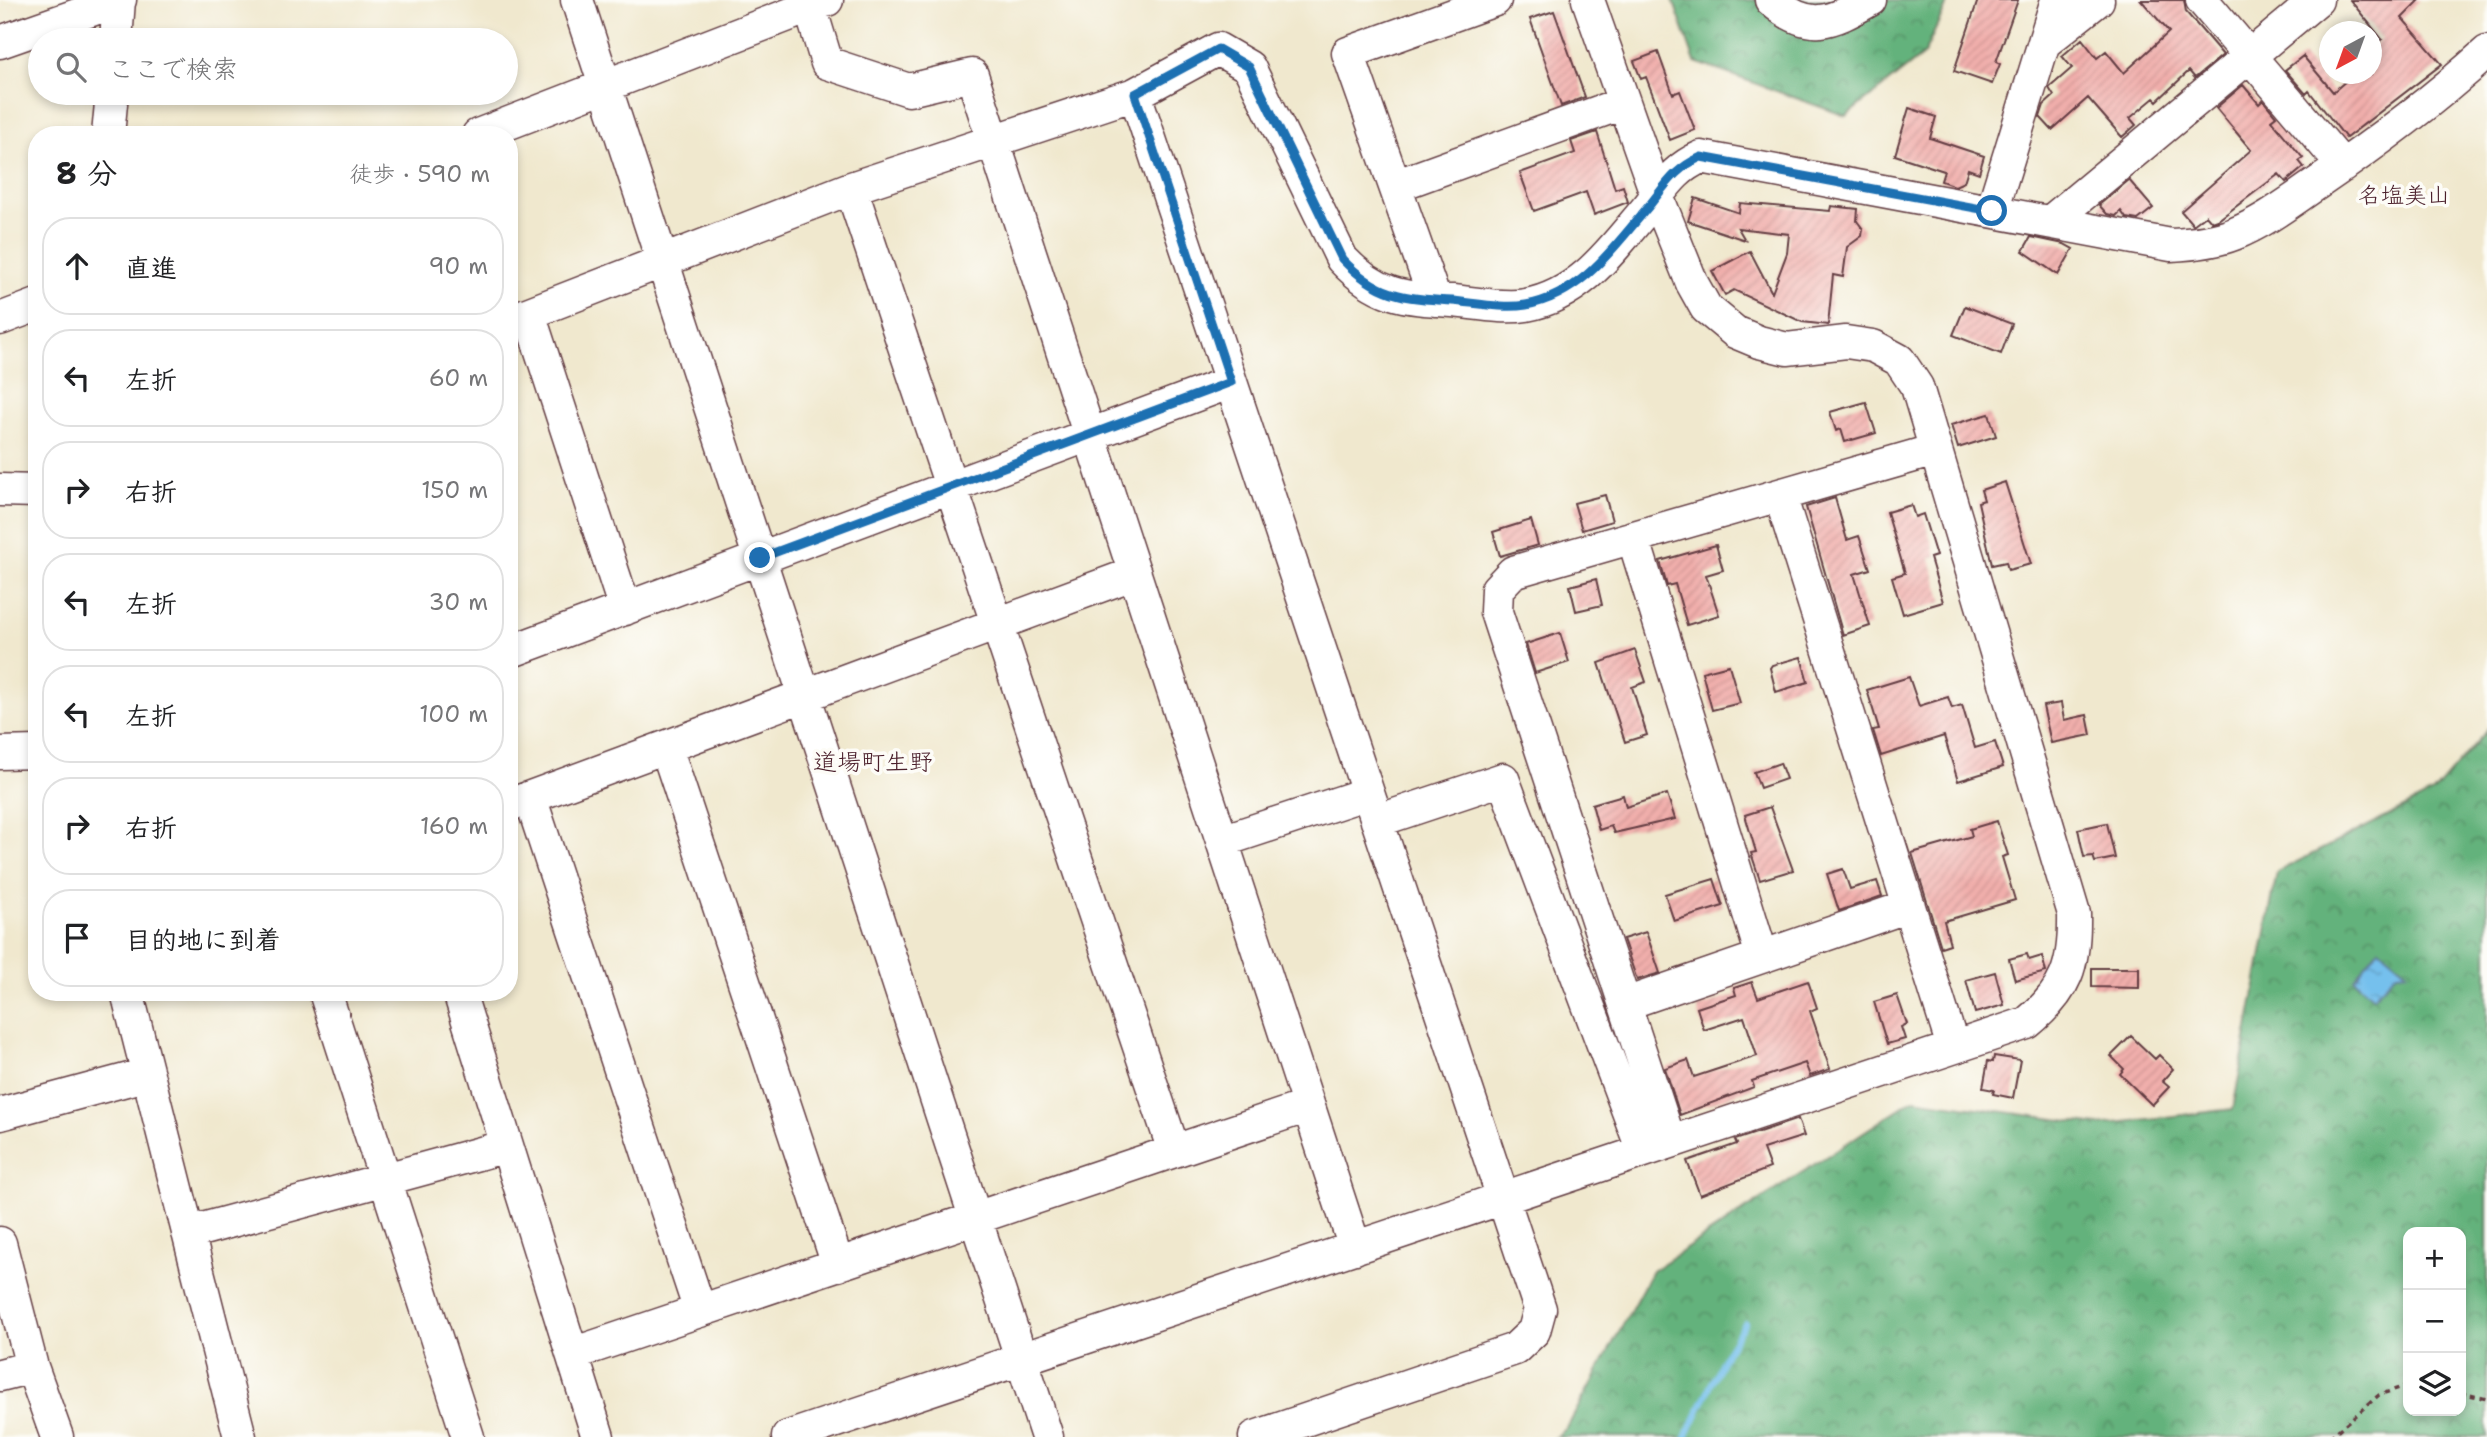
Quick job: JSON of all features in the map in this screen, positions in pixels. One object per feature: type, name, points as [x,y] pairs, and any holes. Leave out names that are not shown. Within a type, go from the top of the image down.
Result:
[{"type":"street","points":[[40,28],[120,0],[117,28]]},
{"type":"street","points":[[578,0],[1047,1437]]},
{"type":"street","points":[[1435,300],[1349,53],[1495,0]]},
{"type":"street","points":[[789,1437],[2027,1023],[2051,1003],[2065,979],[2074,951],[2074,914],[1917,387],[1899,360],[1873,346],[1846,342],[1787,349],[1735,332],[1706,308],[1692,283],[1657,196],[1587,0]]},
{"type":"street","points":[[1771,0],[1786,13],[1813,23],[1839,18],[1870,0]]},
{"type":"street","points":[[1992,211],[2057,0]]},
{"type":"street","points":[[2044,43],[2098,0]]},
{"type":"street","points":[[2202,0],[2343,166]]},
{"type":"street","points":[[2050,222],[2317,0]]},
{"type":"street","points":[[502,126],[819,3],[827,63],[909,90],[972,75],[1355,1248]]},
{"type":"street","points":[[0,42],[28,32]]},
{"type":"street","points":[[625,609],[519,317],[851,188],[1135,94],[1218,49],[1249,67],[1342,259],[1359,277],[1381,292],[1435,300],[1525,306],[1565,292],[1600,264],[1679,166],[1701,157],[2171,245],[2204,243],[2233,235],[2259,222],[2343,166],[2433,102],[2487,52]]},
{"type":"street","points":[[1135,94],[1539,1309],[1534,1331],[1515,1349],[1255,1437]]},
{"type":"street","points":[[1395,186],[1623,103]]},
{"type":"street","points":[[109,126],[111,105]]},
{"type":"street","points":[[851,188],[1174,1151]]},
{"type":"street","points":[[0,320],[28,309]]},
{"type":"street","points":[[518,649],[1231,382]]},
{"type":"street","points":[[1657,1147],[1625,1004],[1496,612],[1497,589],[1513,572],[1935,450]]},
{"type":"street","points":[[0,490],[28,491]]},
{"type":"street","points":[[1780,495],[1953,1047]]},
{"type":"street","points":[[1633,537],[1762,957]]},
{"type":"street","points":[[700,1311],[520,801],[1135,573]]},
{"type":"street","points":[[666,747],[838,1265]]},
{"type":"street","points":[[0,753],[28,752]]},
{"type":"street","points":[[1222,841],[1503,779],[1657,1147]]},
{"type":"street","points":[[1625,1004],[1909,906]]},
{"type":"street","points":[[129,1001],[240,1437]]},
{"type":"street","points":[[328,1001],[468,1437]]},
{"type":"street","points":[[462,1001],[598,1437]]},
{"type":"street","points":[[0,1114],[148,1074]]},
{"type":"street","points":[[572,1354],[1308,1106]]},
{"type":"street","points":[[188,1233],[507,1146]]},
{"type":"street","points":[[0,1243],[32,1367],[58,1437]]},
{"type":"street","points":[[0,1375],[32,1367]]},
{"type":"path","points":[[2330,1437],[2379,1395],[2403,1387]]},
{"type":"path","points":[[2466,1394],[2487,1399]]},
{"type":"green space","points":[[1673,0],[1949,0],[1924,54],[1846,116],[1695,62]]},
{"type":"green space","points":[[2487,730],[2487,1437],[1556,1437],[1567,1428],[1652,1271],[1914,1099],[2098,1125],[2233,1109],[2277,872],[2433,793]]},
{"type":"water","points":[[2379,948],[2408,972],[2397,973],[2373,997],[2354,979]]},
{"type":"building","points":[[1978,0],[2018,0],[1996,62],[2000,64],[1992,84],[1954,71]]},
{"type":"building","points":[[2141,0],[2184,0],[2186,12],[2223,55],[2195,78],[2189,71],[2157,101],[2154,98],[2130,118],[2136,125],[2122,137],[2088,98],[2052,130],[2040,117],[2044,105],[2054,96],[2049,88],[2072,68],[2062,56],[2082,39],[2097,58],[2106,51],[2124,73],[2169,32]]},
{"type":"building","points":[[2350,0],[2420,0],[2402,18],[2442,64],[2346,138],[2309,91],[2306,94],[2285,70],[2303,56],[2319,75],[2319,84],[2326,84],[2333,92],[2342,84],[2382,84],[2382,21],[2367,21]]},
{"type":"building","points":[[1554,11],[1585,97],[1561,106],[1530,19]]},
{"type":"building","points":[[1658,52],[1673,94],[1680,91],[1695,130],[1670,140],[1646,77],[1641,79],[1634,61]]},
{"type":"building","points":[[2243,85],[2259,104],[2263,100],[2276,116],[2271,120],[2303,158],[2299,161],[2304,167],[2286,182],[2279,174],[2218,220],[2212,222],[2206,215],[2193,225],[2181,211],[2251,150],[2216,108]]},
{"type":"building","points":[[1909,108],[1936,117],[1930,138],[1984,156],[1979,173],[1968,169],[1964,182],[1955,186],[1941,181],[1944,171],[1895,155]]},
{"type":"building","points":[[1597,132],[1615,189],[1623,186],[1628,202],[1594,215],[1586,192],[1534,211],[1520,173],[1575,153],[1571,141]]},
{"type":"building","points":[[2129,180],[2153,208],[2138,220],[2126,218],[2121,211],[2116,216],[2107,214],[2099,205]]},
{"type":"building","points":[[1695,198],[1739,213],[1740,203],[1830,211],[1831,206],[1858,209],[1857,221],[1863,229],[1862,236],[1847,247],[1843,277],[1833,275],[1828,325],[1802,322],[1734,290],[1725,295],[1712,271],[1750,251],[1772,293],[1787,253],[1789,234],[1738,228],[1745,240],[1688,221]]},
{"type":"building","points":[[2031,237],[2064,244],[2073,249],[2058,275],[2023,251]]},
{"type":"building","points":[[1965,306],[2012,324],[2001,354],[1953,335]]},
{"type":"building","points":[[1866,402],[1876,433],[1845,442],[1841,429],[1836,431],[1830,412]]},
{"type":"building","points":[[1989,414],[1996,436],[1958,448],[1951,425]]},
{"type":"building","points":[[2005,482],[2031,564],[2008,570],[2006,562],[1992,565],[1978,502],[1984,500],[1981,490]]},
{"type":"building","points":[[1605,495],[1612,521],[1582,530],[1574,503]]},
{"type":"building","points":[[1835,498],[1847,540],[1859,536],[1870,569],[1854,574],[1870,626],[1843,635],[1806,507]]},
{"type":"building","points":[[1911,505],[1915,517],[1923,514],[1936,556],[1930,558],[1943,602],[1903,614],[1892,577],[1905,573],[1887,512]]},
{"type":"building","points":[[1531,520],[1538,545],[1500,556],[1493,532]]},
{"type":"building","points":[[1716,545],[1723,570],[1706,575],[1719,615],[1687,625],[1675,584],[1667,586],[1660,561]]},
{"type":"building","points":[[1596,579],[1602,605],[1576,611],[1570,586]]},
{"type":"building","points":[[1560,633],[1569,662],[1535,673],[1526,644]]},
{"type":"building","points":[[1635,650],[1646,682],[1632,687],[1647,735],[1625,742],[1599,663]]},
{"type":"building","points":[[1801,657],[1808,682],[1776,692],[1770,668],[1772,665]]},
{"type":"building","points":[[1729,665],[1740,703],[1712,710],[1702,672]]},
{"type":"building","points":[[1909,677],[1919,706],[1948,697],[1952,708],[1962,705],[1975,748],[1995,742],[2003,767],[1958,781],[1944,736],[1881,756],[1873,730],[1879,729],[1867,690]]},
{"type":"building","points":[[2061,703],[2064,720],[2087,715],[2091,735],[2051,743],[2043,706]]},
{"type":"building","points":[[1780,763],[1786,779],[1760,788],[1754,772]]},
{"type":"building","points":[[1667,794],[1675,819],[1614,833],[1611,826],[1599,830],[1592,804],[1623,795],[1626,807]]},
{"type":"building","points":[[1770,807],[1793,870],[1760,880],[1751,853],[1756,852],[1745,815]]},
{"type":"building","points":[[1997,821],[2008,855],[2002,857],[2015,900],[1944,921],[1950,944],[1941,947],[1912,853],[1972,836],[1970,829]]},
{"type":"building","points":[[2107,823],[2115,858],[2095,862],[2093,856],[2084,857],[2078,829]]},
{"type":"building","points":[[1843,869],[1850,889],[1877,881],[1882,896],[1839,911],[1827,874]]},
{"type":"building","points":[[1714,879],[1723,906],[1674,921],[1665,894]]},
{"type":"building","points":[[1646,932],[1660,973],[1637,980],[1623,939]]},
{"type":"building","points":[[2027,954],[2029,960],[2042,956],[2046,972],[2015,980],[2009,959]]},
{"type":"building","points":[[2092,968],[2139,968],[2139,988],[2092,987]]},
{"type":"building","points":[[1995,972],[2004,1005],[1975,1013],[1966,980]]},
{"type":"building","points":[[1808,981],[1817,1008],[1810,1011],[1830,1069],[1810,1076],[1805,1063],[1752,1081],[1754,1087],[1680,1115],[1665,1068],[1688,1060],[1694,1077],[1757,1056],[1744,1017],[1704,1030],[1697,1008],[1736,995],[1734,988],[1752,982],[1758,998]]},
{"type":"building","points":[[1897,995],[1907,1024],[1901,1027],[1905,1039],[1887,1044],[1874,1002]]},
{"type":"building","points":[[2131,1036],[2155,1059],[2159,1055],[2173,1069],[2162,1081],[2169,1087],[2152,1105],[2120,1074],[2124,1069],[2111,1056]]},
{"type":"building","points":[[1994,1056],[2020,1060],[2013,1098],[1993,1094],[1994,1090],[1983,1088],[1988,1061],[1993,1062]]},
{"type":"building","points":[[1798,1119],[1804,1136],[1763,1149],[1770,1168],[1700,1195],[1687,1161],[1737,1144],[1735,1140]]},
{"type":"waterway","points":[[1686,1437],[1726,1353],[1745,1323]]},
{"type":"district","name":"名塩美山","points":[[2404,195]]},
{"type":"district","name":"道場町生野","points":[[873,762]]},
{"type":"route","points":[[760,558],[1231,382],[1135,94],[1218,49],[1249,67],[1342,259],[1359,277],[1381,292],[1435,300],[1525,306],[1565,292],[1600,264],[1679,166],[1701,157],[1992,211]]}]
